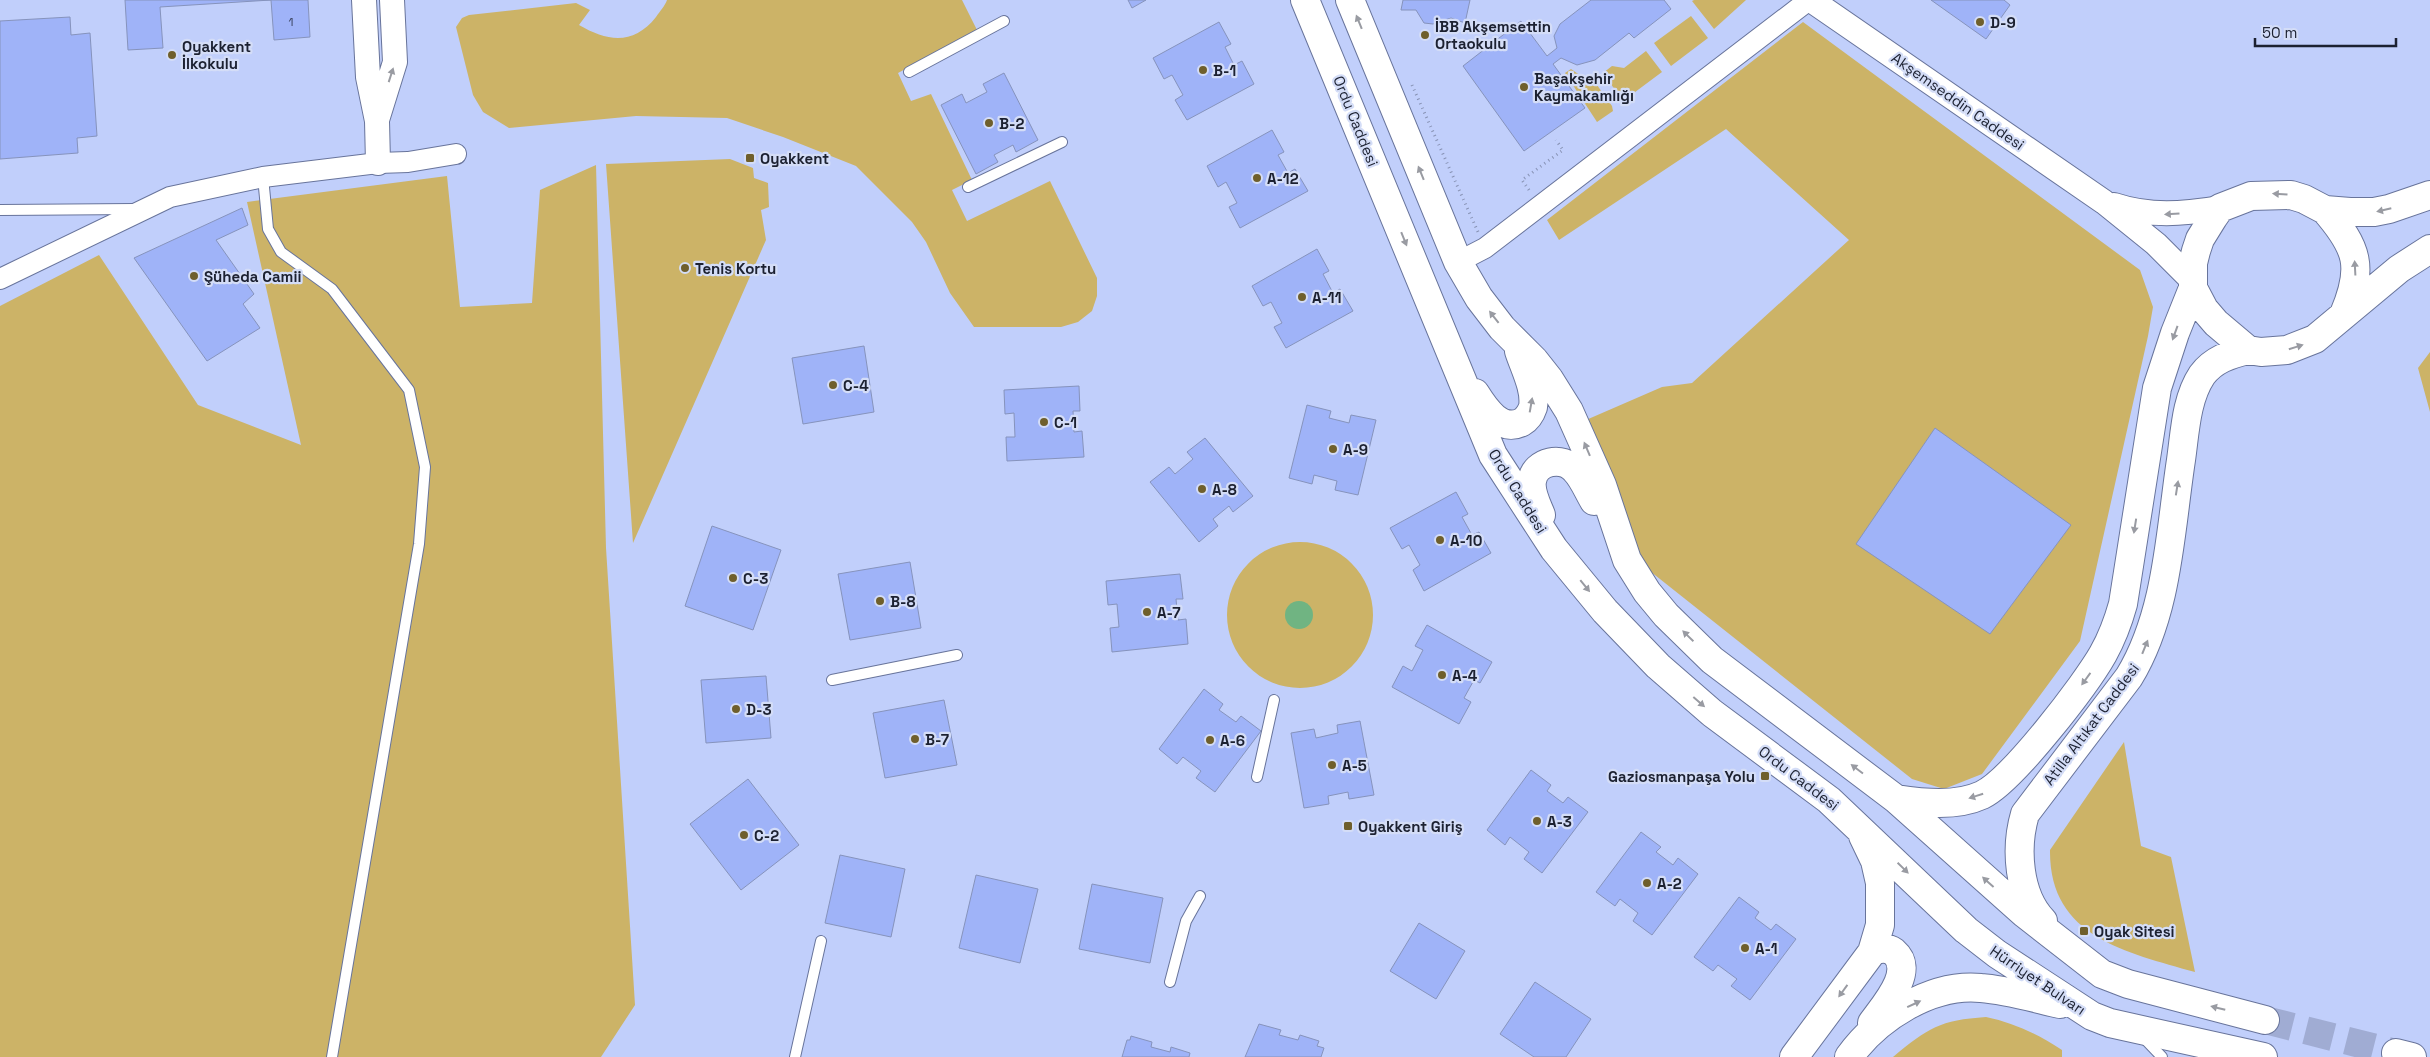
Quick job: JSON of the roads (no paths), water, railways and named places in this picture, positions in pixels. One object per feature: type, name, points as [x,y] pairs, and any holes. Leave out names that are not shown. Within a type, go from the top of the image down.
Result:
[{"type":"main road","name":"Ordu Caddesi","points":[[1305,0],[1493,455],[1554,549],[1605,611],[1658,666],[1712,713],[1829,800],[1855,822]]},
{"type":"main road","points":[[1350,0],[1458,262],[1479,298],[1516,343],[1534,360],[1549,379],[1569,411],[1602,485],[1627,560]]},
{"type":"main road","points":[[2344,314],[2353,293],[2355,282],[2354,254],[2349,240],[2325,210],[2304,198],[2273,194],[2252,196],[2220,208],[2200,239],[2193,263],[2192,284],[2204,309],[2216,323],[2248,350],[2261,352],[2287,350],[2315,339],[2399,270],[2430,249]]},
{"type":"main road","points":[[2325,210],[2374,212],[2430,195]]},
{"type":"main road","name":"Atilla Altıkat Caddesi","points":[[1896,798],[1919,802],[1951,802],[1982,795],[1999,784],[2023,759],[2102,655],[2115,631],[2123,604],[2157,388],[2192,284]]},
{"type":"main road","points":[[1447,347],[1491,416],[1506,425],[1517,424],[1527,419],[1533,407],[1532,393],[1516,343]]},
{"type":"main road","name":"Atilla Altıkat Caddesi","points":[[2079,958],[2034,912],[2020,867],[2021,827],[2025,814],[2040,792],[2140,660],[2157,614],[2187,423],[2196,385],[2211,365],[2229,354],[2248,350]]},
{"type":"main road","points":[[1554,549],[1534,496],[1532,481],[1536,470],[1556,461],[1566,463],[1576,470],[1647,592],[1666,615],[1712,660],[1896,798],[2025,914],[2079,958],[2102,974],[2128,984],[2265,1020]]},
{"type":"main road","points":[[1794,1057],[1872,952],[1880,925],[1880,883],[1876,861],[1855,822]]},
{"type":"main road","name":"Hürriyet Bulvarı","points":[[1855,822],[1966,930],[1996,954],[2079,1008],[2110,1024],[2263,1057]]},
{"type":"main road","points":[[1855,1049],[1898,983],[1901,973],[1900,959],[1891,950],[1884,948],[1872,952]]},
{"type":"main road","points":[[1855,1049],[1889,1017],[1914,1003],[1938,993],[1962,988],[1980,988],[2079,1008]]},
{"type":"street","points":[[364,0],[368,77],[376,121],[378,163]]},
{"type":"street","points":[[376,121],[395,62],[392,0]]},
{"type":"street","points":[[1458,262],[1485,248],[1810,0]]},
{"type":"street","name":"Akşemseddin Caddesi","points":[[1810,0],[2104,202],[2156,244],[2192,284]]},
{"type":"street","points":[[0,279],[170,197],[263,177],[378,163],[408,162],[456,154]]},
{"type":"street","name":"Akşemseddin Caddesi","points":[[2104,202],[2135,212],[2161,215],[2220,208]]},
{"type":"lane","points":[[909,72],[1004,21]]},
{"type":"lane","points":[[968,187],[1062,142]]},
{"type":"lane","points":[[263,177],[268,229],[281,252],[332,289],[409,390],[425,467],[419,544],[332,1057]]},
{"type":"lane","points":[[0,210],[143,209]]},
{"type":"lane","points":[[832,680],[957,655]]},
{"type":"lane","points":[[1256,777],[1274,700]]},
{"type":"lane","points":[[1170,982],[1186,921],[1200,896]]},
{"type":"lane","points":[[795,1057],[821,941]]},
{"type":"lane","points":[[2136,1030],[2162,1057]]},
{"type":"tunnel","points":[[2265,1020],[2396,1053]]},
{"type":"place","name":"D-9","points":[[1980,22]]},
{"type":"place","name":"İBB Akşemsettin Ortaokulu","points":[[1425,35]]},
{"type":"place","name":"Oyakkent İlkokulu","points":[[172,55]]},
{"type":"place","name":"B-1","points":[[1203,70]]},
{"type":"place","name":"Başakşehir Kaymakamlığı","points":[[1524,87]]},
{"type":"place","name":"B-2","points":[[989,123]]},
{"type":"place","name":"Oyakkent","points":[[750,158]]},
{"type":"place","name":"A-12","points":[[1257,178]]},
{"type":"place","name":"Tenis Kortu","points":[[685,268]]},
{"type":"place","name":"Şüheda Camii","points":[[194,276]]},
{"type":"place","name":"A-11","points":[[1302,297]]},
{"type":"place","name":"C-4","points":[[833,385]]},
{"type":"place","name":"C-1","points":[[1044,422]]},
{"type":"place","name":"A-9","points":[[1333,449]]},
{"type":"place","name":"A-8","points":[[1202,489]]},
{"type":"place","name":"A-10","points":[[1440,540]]},
{"type":"place","name":"C-3","points":[[733,578]]},
{"type":"place","name":"B-8","points":[[880,601]]},
{"type":"place","name":"A-7","points":[[1147,612]]},
{"type":"place","name":"A-4","points":[[1442,675]]},
{"type":"place","name":"D-3","points":[[736,709]]},
{"type":"place","name":"B-7","points":[[915,739]]},
{"type":"place","name":"A-6","points":[[1210,740]]},
{"type":"place","name":"A-5","points":[[1332,765]]},
{"type":"place","name":"Gaziosmanpaşa Yolu","points":[[1765,776]]},
{"type":"place","name":"A-3","points":[[1537,821]]},
{"type":"place","name":"Oyakkent Giriş","points":[[1348,826]]},
{"type":"place","name":"C-2","points":[[744,835]]},
{"type":"place","name":"A-2","points":[[1647,883]]},
{"type":"place","name":"Oyak Sitesi","points":[[2084,931]]},
{"type":"place","name":"A-1","points":[[1745,948]]}]
